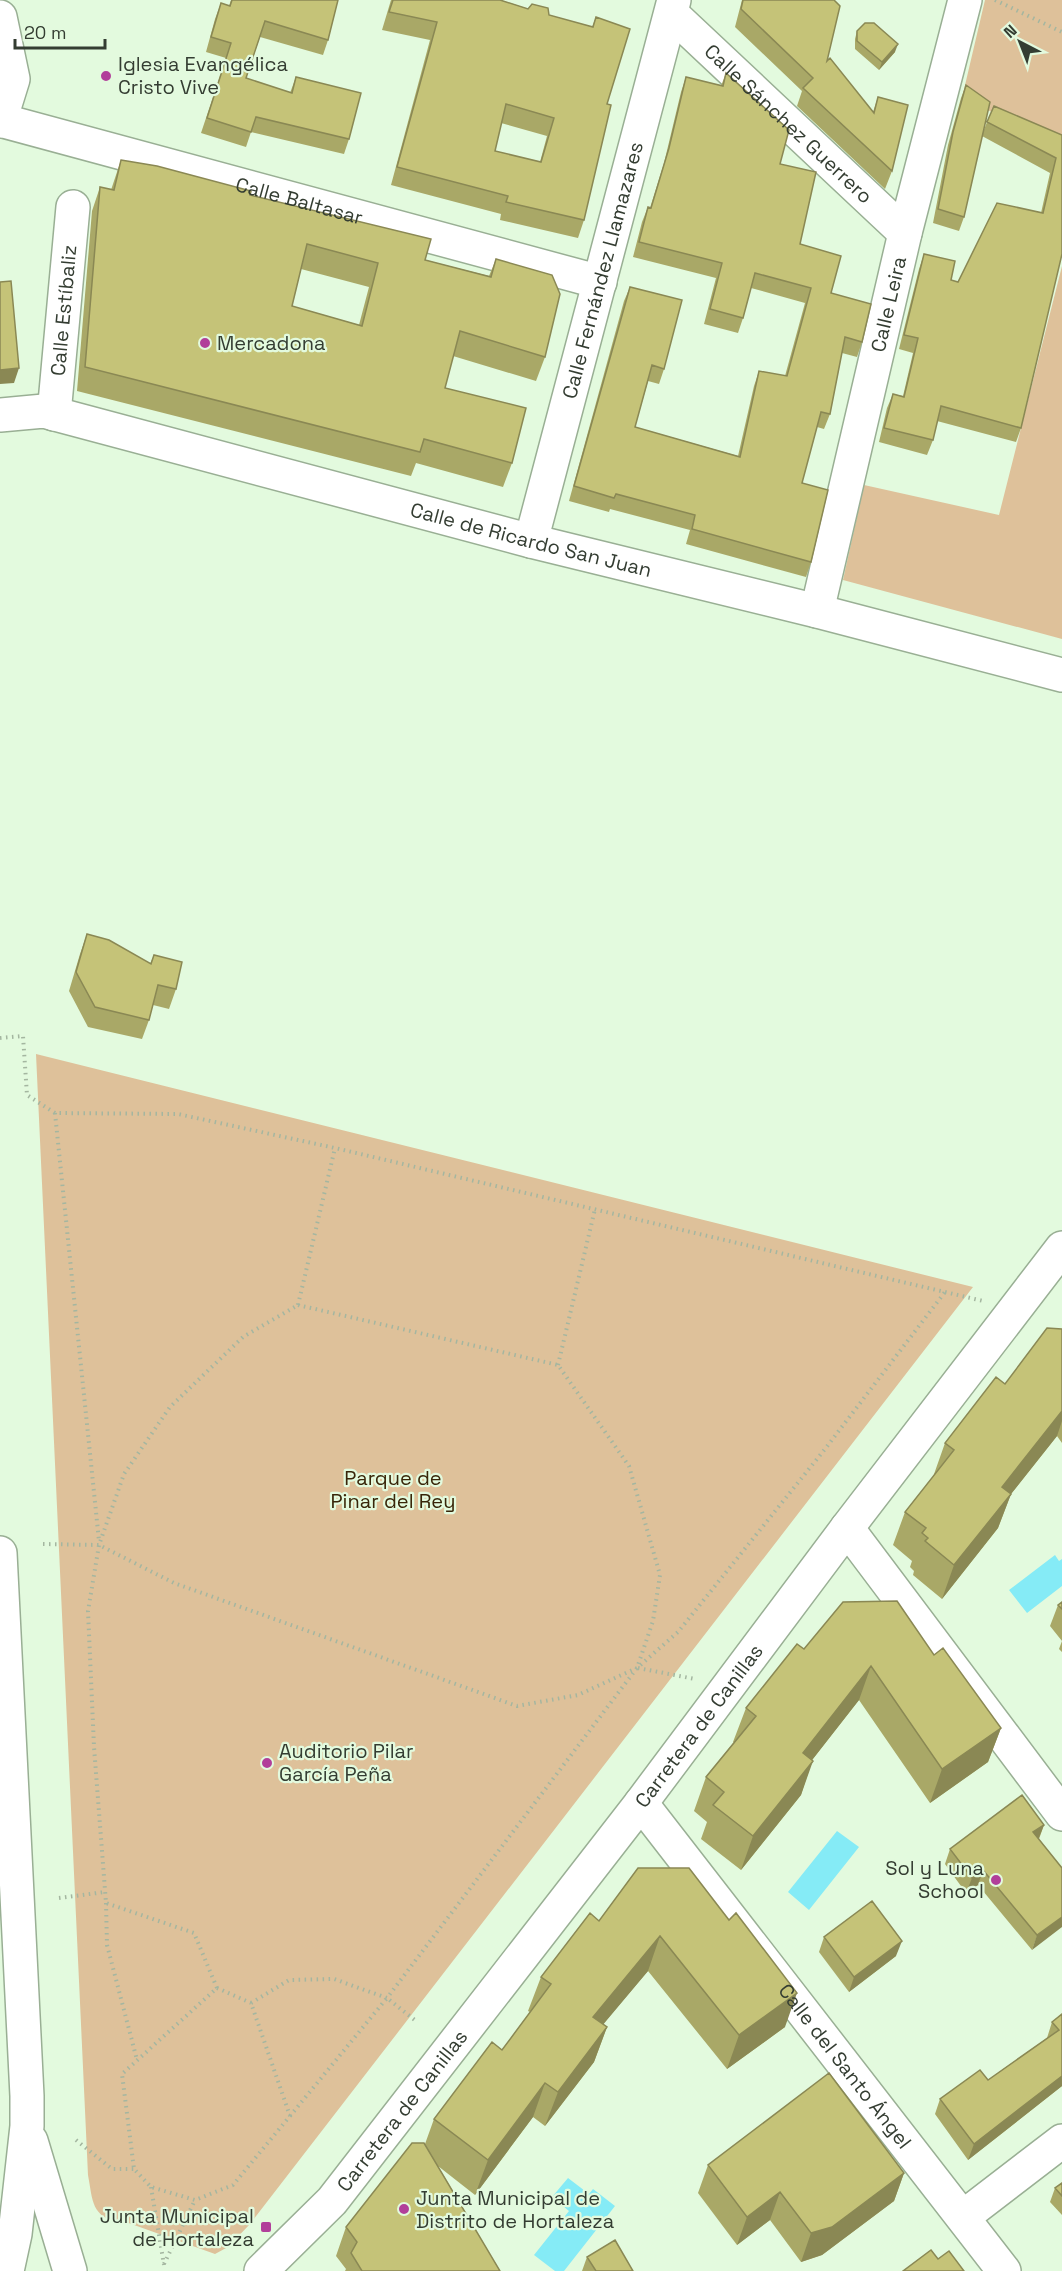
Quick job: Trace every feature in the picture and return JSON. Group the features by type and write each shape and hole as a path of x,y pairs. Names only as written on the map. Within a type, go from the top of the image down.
{"street":[{"name":"Calle Leira","path":"817,611 905,233 965,0"},
{"name":"Calle Sánchez Guerrero","path":"673,7 905,233"},
{"name":"Calle Fernández Llamazares","path":"531,541 673,7"},
{"path":"0,17 13,79 0,120"},
{"name":"Calle Baltasar","path":"0,120 600,282"},
{"name":"Calle Estíbaliz","path":"54,414 73,207"},
{"name":"Calle de Ricardo San Juan","path":"0,416 44,411 531,541 817,611 1062,675"},
{"name":"Carretera de Canillas","path":"291,2271 332,2201 641,1803 1015,1308 1058,1261"},
{"path":"847,1528 1062,1814"},
{"path":"0,1553 27,2126 15,2234 7,2271"},
{"name":"Calle del Santo Ángel","path":"641,1803 1004,2271"},
{"path":"27,2126 70,2271"},
{"path":"963,2217 1062,2141"},
{"name":"Carretera de Canillas","path":"261,2271 332,2201"}],"path":[{"path":"994,0 1062,32"},
{"path":"0,1038 22,1036 27,1095 55,1113 178,1114 335,1148 1015,1308"},
{"path":"55,1113 99,1545"},
{"path":"298,1305 335,1148"},
{"path":"558,1365 595,1209"},
{"path":"217,1988 122,2074 134,2169 151,2187 195,2200 233,2185 290,2116 387,1998 637,1668 678,1632 729,1570 945,1292"},
{"path":"137,2061 107,1945 88,1611 99,1545 124,1474 170,1407 243,1337 298,1305 558,1365 629,1466 660,1575 653,1621 637,1668"},
{"path":"43,1544 99,1545 174,1583 517,1706 578,1695 637,1668 684,1676 728,1688"},
{"path":"59,1898 105,1892"},
{"path":"106,1904 194,1933 217,1988 251,2003 290,2116"},
{"path":"251,2003 289,1980 334,1979 387,1998 416,2020"},
{"path":"76,2140 112,2169 134,2169"},
{"path":"151,2187 164,2265 195,2200"}],"green space":[{"path":"985,0 1062,0 1062,145 962,98"},
{"path":"1062,266 1062,639 843,580 864,485 999,515"},
{"name":"Parque de Pinar del Rey","path":"36,1054 973,1287 250,2224 228,2247 215,2254 123,2221 121,2224 104,2217 95,2207 88,2175"}],"water":[{"path":"1055,1555 1059,1561 1062,1559 1062,1586 1027,1613 1009,1590"},
{"path":"837,1831 859,1847 809,1910 788,1892"},
{"path":"568,2178 589,2194 593,2189 615,2206 564,2271 555,2271 534,2255 569,2211 552,2197"}],"building":[{"path":"232,0 338,0 328,40 265,21 246,78 292,93 296,77 361,93 349,139 256,117 251,132 207,118 231,43 211,37 221,3 230,6"},
{"path":"393,0 500,0 528,9 532,4 548,8 549,15 593,27 596,17 630,29 607,104 611,105 584,220 506,202 508,196 397,167 437,22 389,12","holes":["506,104 554,118 541,162 495,151"]},
{"path":"743,0 834,0 840,6 827,61 830,58 874,113 878,97 908,105 892,171 803,88 813,78 741,9"},
{"path":"865,23 874,23 898,44 882,62 857,41 857,31"},
{"path":"726,73 789,130 780,164 816,172 800,244 841,256 831,293 871,304 862,342 845,337 830,414 821,412 802,483 828,490 811,562 692,529 695,515 616,494 614,498 574,486 630,287 682,300 664,369 652,365 635,427 740,457 759,371 787,376 811,288 755,273 743,318 710,309 722,263 639,242 648,207 651,208 669,148 686,77 723,86"},
{"path":"966,85 990,102 964,217 938,209 953,132"},
{"path":"994,106 1062,135 1062,254 1021,428 941,406 933,440 884,428 893,394 904,397 918,338 904,335 924,254 955,261 951,280 958,282 997,203 1043,213 1056,158 987,122"},
{"path":"121,160 157,166 251,191 250,195 431,239 425,260 491,277 496,259 552,275 560,294 545,357 460,331 445,388 526,408 512,463 424,439 420,452 85,367 100,187 114,190","holes":["307,244 378,263 362,326 292,306"]},
{"path":"11,281 19,368 0,370 0,282"},
{"path":"87,934 109,940 151,964 154,955 182,962 176,989 158,985 149,1020 95,1007 76,972"},
{"path":"1047,1328 1062,1329 1062,1411 1002,1487 1011,1494 954,1565 925,1541 928,1538 922,1533 926,1528 905,1512 954,1450 945,1443 996,1377 1005,1384"},
{"path":"897,1601 934,1655 943,1648 1001,1728 942,1769 871,1666 803,1753 813,1761 753,1836 713,1805 724,1792 706,1777 756,1716 746,1708 797,1644 804,1649 843,1602"},
{"path":"1022,1795 1044,1825 1033,1832 1062,1868 1062,1917 1037,1935 983,1870 972,1878 950,1849"},
{"path":"638,1868 689,1868 729,1920 736,1913 797,1993 739,2035 660,1936 593,2017 607,2027 558,2092 545,2083 488,2160 434,2119 492,2042 502,2050 551,1984 541,1977 590,1913 599,1921"},
{"path":"872,1901 902,1941 854,1977 824,1937"},
{"path":"1062,2014 1062,2076 974,2144 940,2099 980,2070 988,2080 1059,2030 1052,2022"},
{"path":"829,2073 904,2173 832,2227 811,2233 780,2192 747,2217 708,2165"},
{"name":"Junta Municipal de Distrito de Hortaleza","path":"412,2143 424,2143 500,2271 362,2271 351,2253 357,2242 346,2227"},
{"path":"1062,2183 1062,2196 1055,2188"},
{"path":"615,2240 633,2271 596,2271 587,2257"},
{"path":"931,2250 938,2259 949,2251 964,2271 903,2271"}],"place":[{"name":"Iglesia Evangélica Cristo Vive","path":"106,76"},
{"name":"Mercadona","path":"205,343"},
{"name":"Auditorio Pilar García Peña","path":"267,1763"},
{"name":"Sol y Luna School","path":"996,1880"},
{"name":"Junta Municipal de Distrito de Hortaleza","path":"404,2209"},
{"name":"Junta Municipal de Hortaleza","path":"266,2227"}]}
